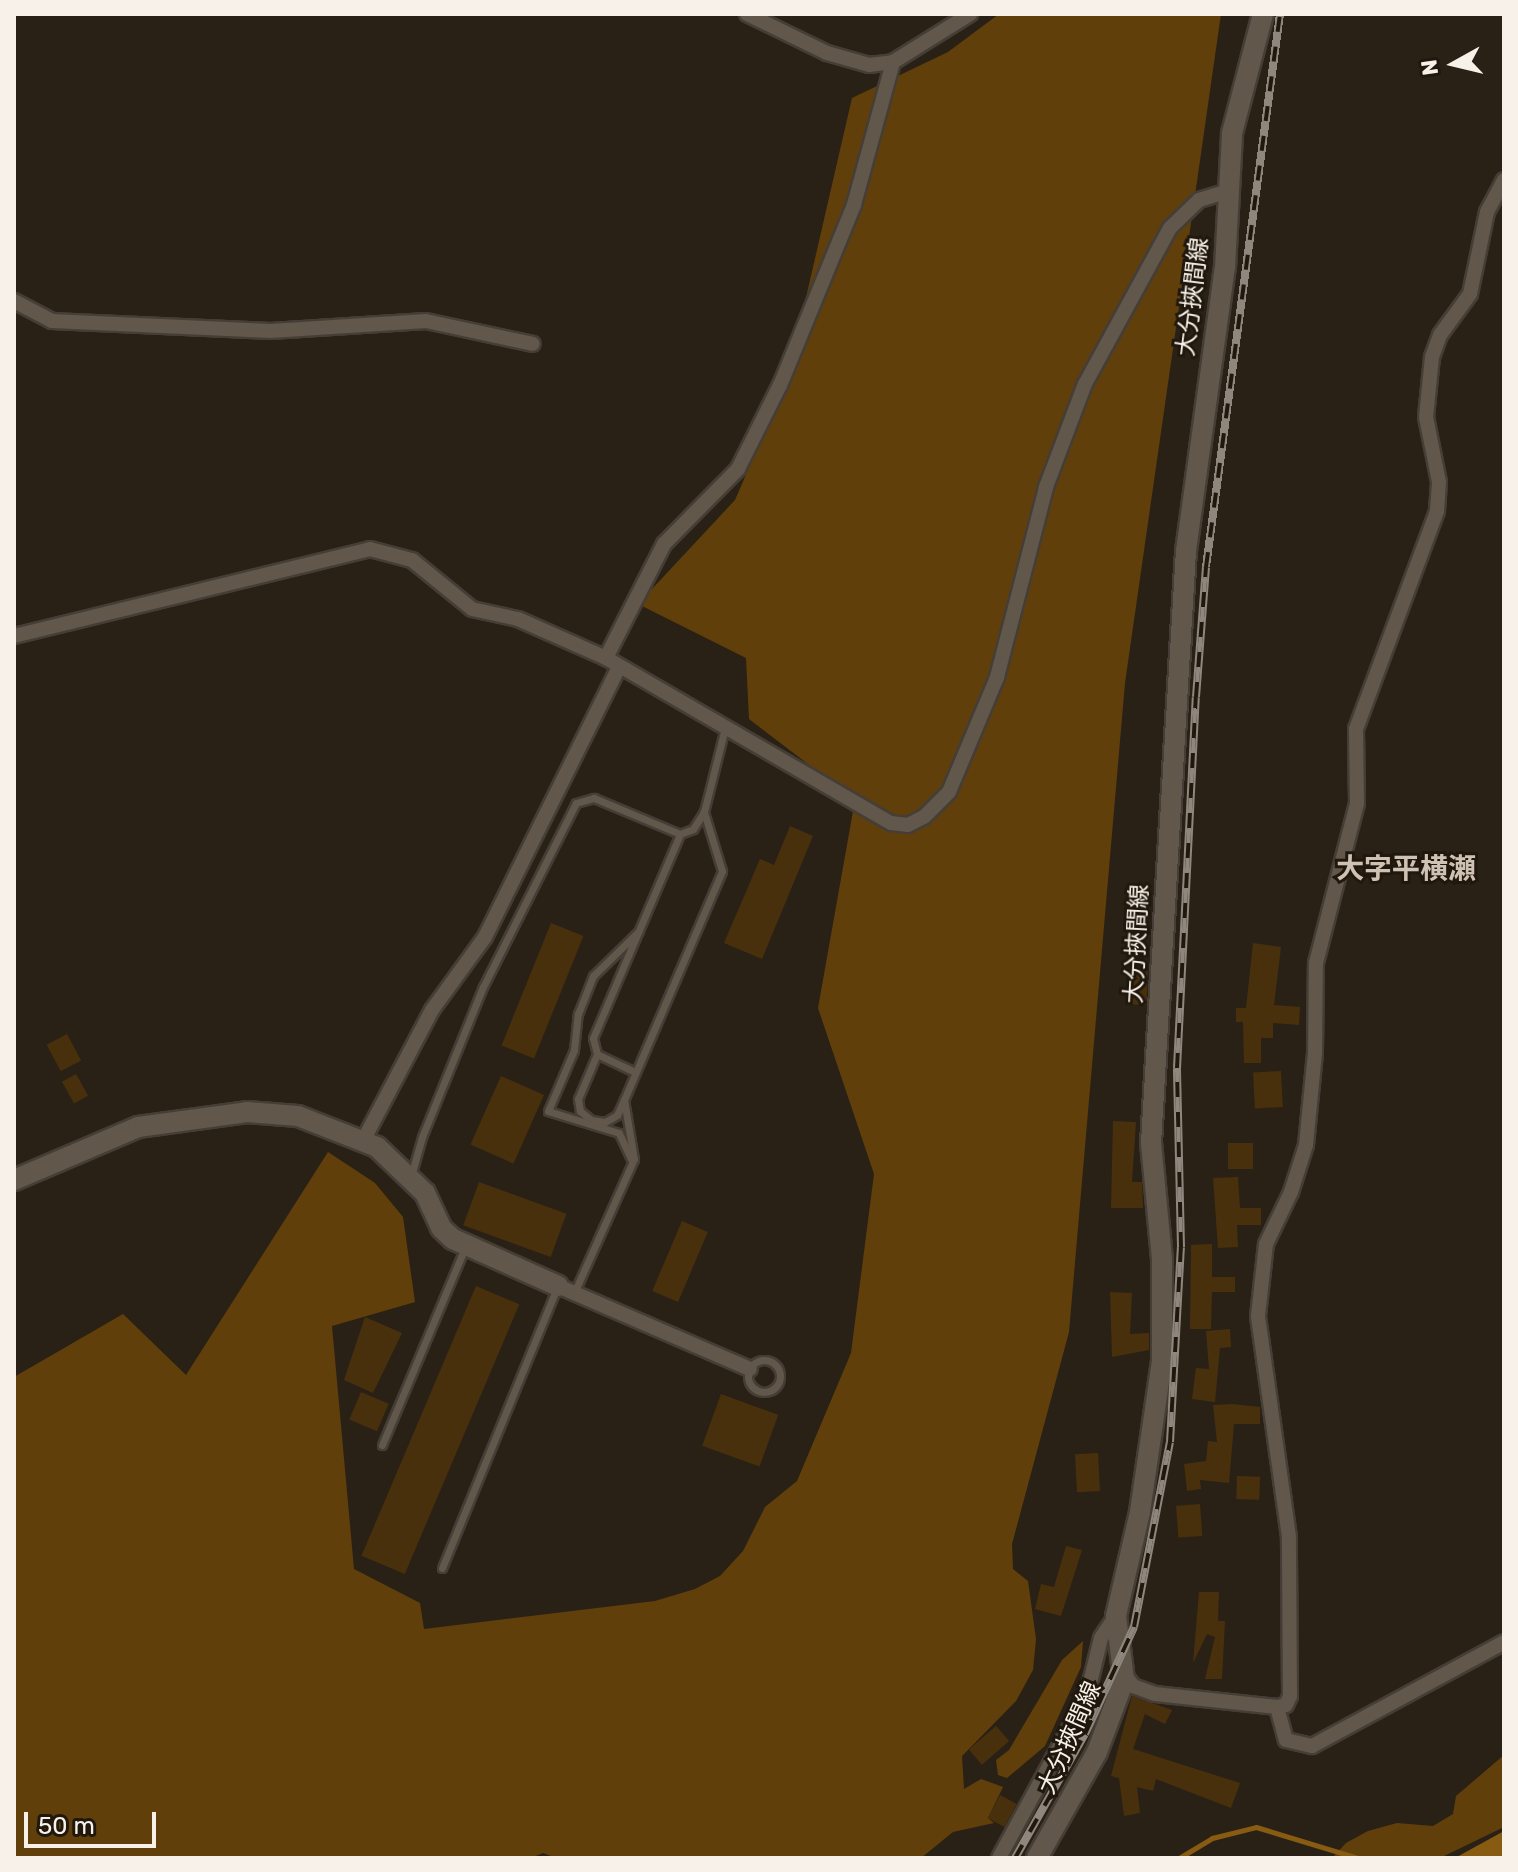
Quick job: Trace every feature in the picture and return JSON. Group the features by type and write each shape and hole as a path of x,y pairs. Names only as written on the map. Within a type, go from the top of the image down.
{"main road":[{"name":"大分挾間線","path":"1037,1858 1097,1752 1124,1674 1116,1616 1140,1512 1162,1362 1162,1259 1151,1143 1188,530 1225,268 1232,133 1263,14"},
{"path":"14,1180 120,1132 247,1112 298,1116 364,1139 425,1193 445,1233 466,1246 566,1289"}],"street":[{"path":"747,14 827,53 869,65 893,62 970,14"},
{"path":"606,658 664,544 738,469 780,385 854,205 893,62"},
{"path":"1124,1674 1133,1686 1155,1694 1277,1707 1286,1705 1290,1696 1289,1551 1258,1316 1266,1244 1291,1192 1306,1145 1315,1053 1316,963 1337,866 1357,803 1356,729 1437,511 1439,482 1426,417 1428,372 1440,335 1470,294 1487,212 1504,180"},
{"path":"14,636 370,549 412,560 472,609 518,619 606,658 891,823 908,825 942,804 997,677 1046,487 1085,384 1170,228 1199,200 1228,191"},
{"path":"14,301 52,321 271,331 426,321 533,344"},
{"path":"364,1139 432,1010 485,937 619,667"},
{"path":"566,1289 750,1369"},
{"path":"999,1858 1070,1727 1089,1687 1101,1638 1116,1616"},
{"path":"1277,1707 1286,1740 1312,1746 1504,1642"}],"lane":[{"path":"410,1177 483,987 576,803 594,798 680,834 693,829 704,812 725,728"},
{"path":"680,834 593,1038 597,1054 578,1099 580,1111 591,1120 605,1122 617,1115 722,871 704,812"},
{"path":"632,1164 627,1143 619,1133 548,1111 574,1050 578,1014 593,976 639,931"},
{"path":"597,1054 635,1072"},
{"path":"442,1568 566,1289 632,1164 635,1151 624,1100"},
{"path":"382,1445 466,1246"},
{"path":"758,1361 771,1361 779,1368 780,1382 773,1391 757,1391 749,1383 750,1369 758,1361"}],"shaded area":[{"path":"999,14 1221,14 1125,683 1069,1332 1012,1544 1013,1569 1028,1581 1036,1639 1033,1670 1016,1701 962,1756 964,1789 981,1779 1003,1787 988,1818 994,1823 953,1832 921,1858 556,1858 543,1853 531,1858 14,1858 14,1377 123,1314 186,1375 328,1152 375,1183 403,1217 415,1302 332,1326 354,1569 420,1603 424,1629 655,1601 695,1589 720,1576 743,1551 765,1507 797,1481 851,1353 874,1174 818,1008 855,800 749,719 746,658 638,604 735,500 787,380 852,98 948,52"},
{"path":"1083,1641 1081,1667 1045,1746 1007,1778 998,1775 996,1760 1009,1750 1062,1660"},
{"path":"1504,1755 1504,1827 1440,1858 1332,1858 1346,1843 1368,1831 1397,1823 1433,1826 1453,1814 1456,1796"},
{"path":"1504,1831 1504,1858 1455,1858"}],"building":[{"path":"790,826 813,836 762,959 724,943 760,859 774,865"},
{"path":"1147,918 1150,937 1136,939 1133,920"},
{"path":"551,923 583,936 534,1058 502,1045"},
{"path":"1253,943 1281,947 1274,1005 1300,1007 1299,1025 1273,1023 1273,1038 1261,1038 1261,1063 1244,1063 1243,1022 1236,1022 1236,1008 1246,1008"},
{"path":"1129,970 1148,971 1146,1005 1127,1004"},
{"path":"67,1034 81,1060 61,1071 47,1045"},
{"path":"1281,1071 1283,1107 1255,1108 1253,1072"},
{"path":"76,1074 88,1096 74,1104 62,1082"},
{"path":"501,1076 544,1095 513,1164 470,1145"},
{"path":"1113,1121 1136,1122 1132,1182 1142,1182 1143,1208 1111,1208"},
{"path":"1228,1143 1253,1143 1253,1169 1228,1169"},
{"path":"1238,1177 1240,1208 1261,1208 1261,1225 1237,1225 1238,1247 1218,1248 1213,1178"},
{"path":"479,1182 566,1214 551,1257 463,1225"},
{"path":"682,1221 708,1232 678,1302 652,1291"},
{"path":"1212,1244 1212,1277 1235,1277 1235,1292 1212,1292 1211,1329 1190,1329 1191,1245"},
{"path":"476,1286 519,1304 405,1574 362,1556"},
{"path":"1110,1292 1132,1293 1130,1334 1149,1333 1149,1350 1112,1357"},
{"path":"365,1317 402,1333 373,1393 344,1380"},
{"path":"1230,1329 1231,1347 1220,1348 1215,1402 1192,1399 1196,1368 1209,1369 1206,1331"},
{"path":"361,1392 389,1404 377,1431 349,1420"},
{"path":"721,1394 778,1415 760,1467 702,1446"},
{"path":"1213,1405 1260,1407 1260,1424 1234,1424 1229,1483 1200,1480 1201,1489 1187,1491 1184,1464 1206,1461 1208,1441 1217,1442"},
{"path":"1098,1453 1100,1491 1077,1492 1075,1454"},
{"path":"1237,1476 1260,1477 1259,1500 1236,1499"},
{"path":"1200,1504 1202,1536 1178,1538 1176,1506"},
{"path":"1066,1546 1082,1550 1061,1616 1035,1609 1041,1584 1054,1587"},
{"path":"1199,1592 1219,1592 1218,1621 1225,1621 1222,1679 1205,1679 1215,1637 1207,1634 1193,1663"},
{"path":"1132,1696 1172,1710 1165,1724 1145,1714 1133,1749 1240,1783 1231,1808 1156,1779 1153,1791 1137,1787 1140,1813 1124,1816 1119,1778 1111,1776"},
{"path":"996,1726 1009,1741 982,1765 969,1750"},
{"path":"1000,1795 1017,1804 1005,1827 988,1818"}],"waterway":[{"path":"1179,1858 1212,1838 1256,1827 1358,1858"}],"railway":[{"path":"1015,1858 1085,1734 1134,1627 1170,1442 1181,1247 1177,1068 1196,697 1206,567 1280,14"}],"district":[{"name":"大字平横瀬","path":"1406,869"}]}
